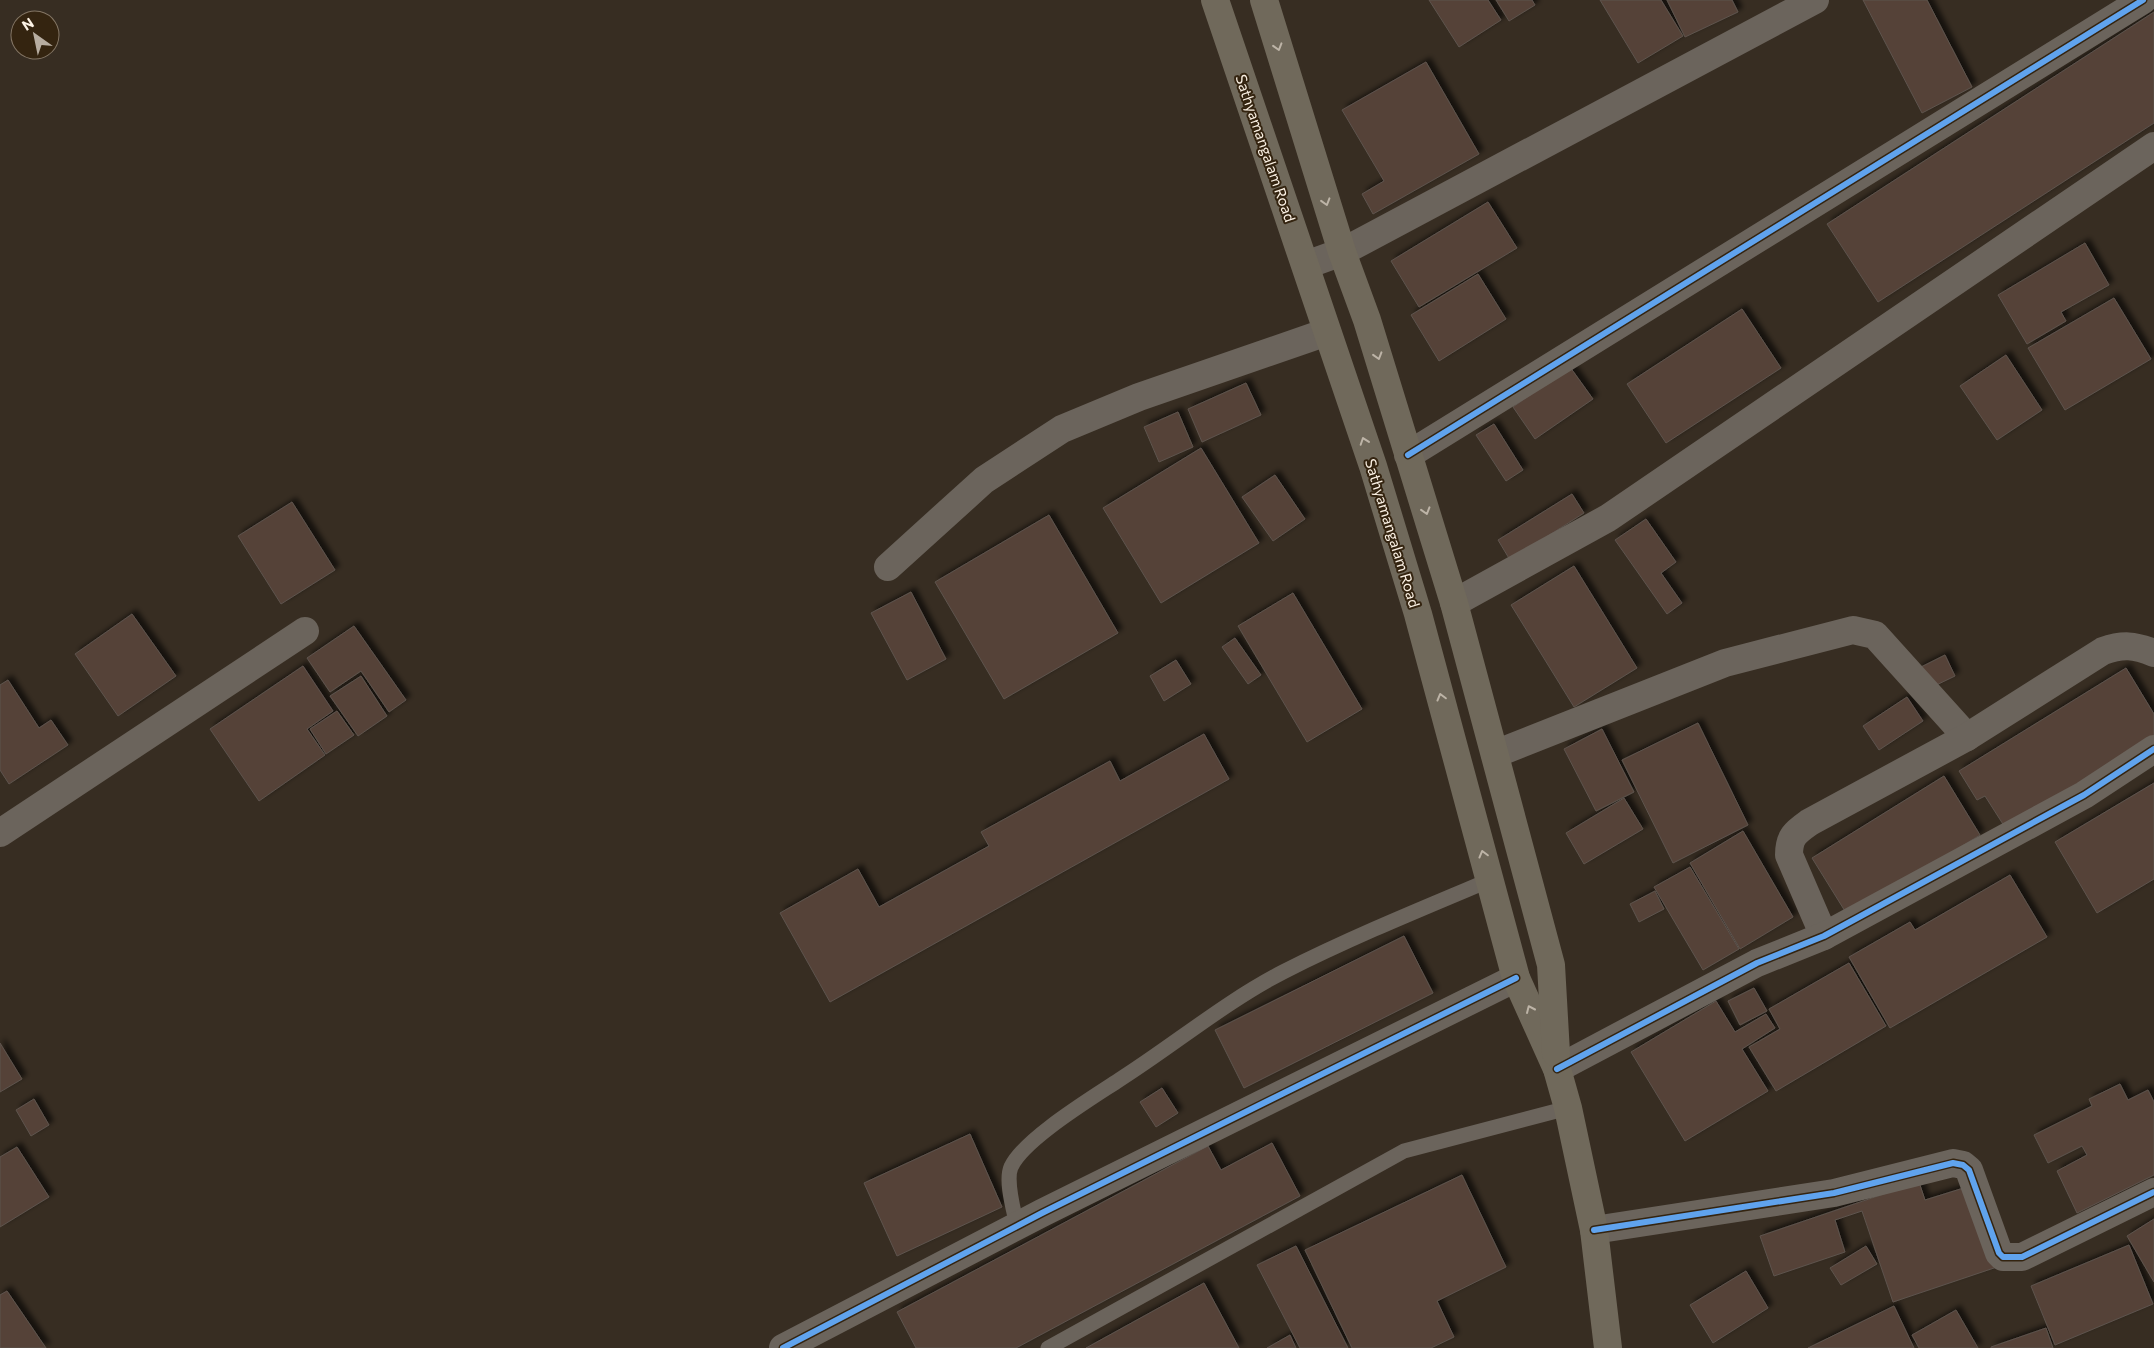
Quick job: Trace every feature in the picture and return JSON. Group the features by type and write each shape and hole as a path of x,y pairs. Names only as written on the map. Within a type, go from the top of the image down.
{"highway":[{"name":"Sathyamangalam Road","path":"1215,0 1373,466 1418,614 1516,978 1557,1069 1568,1108 1594,1230 1608,1348"},
{"name":"Sathyamangalam Road","path":"1264,0 1342,252 1367,320 1454,603 1551,965 1557,1069"}],"street":[{"path":"1306,265 1342,252 1815,0"},
{"path":"1408,455 2143,0"},
{"path":"1454,603 1608,518 2154,146"},
{"path":"888,568 984,480 1062,429 1139,397 1327,332"},
{"path":"1495,754 1725,664 1853,630 1874,635 1967,737"},
{"path":"0,833 305,631"},
{"path":"1824,936 1789,855 1789,843 1796,832 1810,822 1967,737 2103,651 2119,645 2140,647 2154,653"},
{"path":"1557,1069 1757,963 1824,936 2084,795 2154,749"},
{"path":"783,1348 1017,1226 1516,978"},
{"path":"1594,1230 1834,1193 1953,1163 1962,1165 1970,1170 1999,1253 2003,1257 2010,1258 2022,1257 2154,1192"}],"lane":[{"path":"1017,1226 1010,1189 1010,1168 1020,1153 1070,1112 1164,1051 1220,1010 1283,973 1418,910 1490,880"},
{"path":"1048,1348 1404,1152 1568,1108"}],"building":[{"path":"1429,0 1488,0 1501,20 1459,47"},
{"path":"1496,0 1532,0 1535,5 1509,21"},
{"path":"1600,0 1661,0 1683,36 1638,63"},
{"path":"1667,0 1732,0 1738,12 1685,37"},
{"path":"1863,0 1927,0 1972,87 1922,113"},
{"path":"2154,12 2154,123 1878,302 1827,224"},
{"path":"1426,62 1479,154 1373,214 1362,194 1384,181 1342,110"},
{"path":"1488,202 1517,248 1419,307 1391,261"},
{"path":"2085,243 2109,285 2061,312 2066,321 2027,344 1998,295"},
{"path":"1478,274 1506,319 1439,361 1411,315"},
{"path":"2114,298 2151,359 2065,410 2028,348"},
{"path":"1742,309 1781,368 1666,443 1627,384"},
{"path":"2006,355 2042,410 1997,440 1960,386"},
{"path":"1570,367 1593,399 1535,439 1513,407"},
{"path":"1246,383 1261,415 1202,442 1188,409"},
{"path":"1178,412 1193,447 1159,462 1144,427"},
{"path":"1494,424 1523,470 1506,481 1476,435"},
{"path":"1201,448 1259,543 1161,603 1103,508"},
{"path":"1275,475 1305,519 1273,541 1242,497"},
{"path":"1572,494 1584,513 1510,560 1498,540"},
{"path":"292,502 335,570 281,604 238,536"},
{"path":"1049,515 1118,633 1004,699 935,582"},
{"path":"1646,519 1676,562 1661,573 1682,603 1667,614 1615,540"},
{"path":"1574,566 1637,668 1574,707 1511,605"},
{"path":"911,592 946,659 907,680 871,613"},
{"path":"1293,593 1362,709 1307,742 1238,626"},
{"path":"132,614 176,676 118,716 75,654"},
{"path":"354,626 406,700 389,712 361,671 330,692 307,658"},
{"path":"1235,638 1261,675 1248,684 1222,647"},
{"path":"1945,655 1955,676 1928,689 1917,669"},
{"path":"1176,660 1191,684 1164,701 1150,676"},
{"path":"303,666 333,711 307,729 325,755 259,801 210,729"},
{"path":"2126,668 2154,714 2154,743 2008,832 1985,796 1977,800 1959,771"},
{"path":"361,676 387,716 358,736 330,696"},
{"path":"8,680 39,728 51,720 68,745 9,784 0,770 0,685"},
{"path":"1907,697 1923,721 1879,750 1863,726"},
{"path":"337,711 354,735 326,754 310,729"},
{"path":"1698,723 1748,825 1673,863 1622,760"},
{"path":"1602,729 1634,792 1596,811 1564,749"},
{"path":"1204,734 1229,779 830,1002 780,913 858,869 879,907 989,846 981,832 1110,761 1120,781"},
{"path":"1944,776 1980,835 1848,916 1812,858"},
{"path":"2154,783 2154,879 2097,913 2055,842"},
{"path":"1624,798 1643,829 1584,864 1566,833"},
{"path":"1743,831 1793,917 1740,949 1690,863"},
{"path":"1690,867 1739,949 1703,970 1654,887"},
{"path":"2010,875 2047,937 1890,1028 1849,957 1910,922 1915,930"},
{"path":"1655,891 1664,909 1639,922 1630,904"},
{"path":"1404,936 1433,993 1244,1088 1215,1030"},
{"path":"1849,963 1886,1026 1776,1091 1749,1047 1780,1029 1769,1009"},
{"path":"1754,988 1767,1011 1740,1025 1728,1001"},
{"path":"1716,1001 1735,1032 1766,1014 1775,1028 1742,1049 1768,1091 1685,1141 1631,1052"},
{"path":"0,1043 22,1079 0,1092"},
{"path":"2120,1084 2128,1100 2148,1090 2154,1102 2154,1175 2077,1213 2057,1171 2087,1155 2082,1146 2048,1163 2034,1135 2092,1106 2089,1099"},
{"path":"1162,1088 1178,1113 1156,1127 1140,1102"},
{"path":"34,1099 49,1125 31,1136 16,1110"},
{"path":"970,1134 1002,1207 897,1256 864,1183"},
{"path":"1272,1143 1300,1196 1016,1348 916,1348 897,1312 1208,1146 1221,1170"},
{"path":"17,1147 49,1197 0,1227 0,1157"},
{"path":"1462,1175 1506,1267 1437,1301 1454,1337 1431,1348 1352,1348 1305,1250"},
{"path":"1919,1182 1925,1200 1970,1186 1997,1267 1893,1302 1862,1211 1835,1220 1845,1252 1774,1276 1760,1236"},
{"path":"2154,1219 2154,1282 2127,1236"},
{"path":"2129,1245 2153,1304 2055,1345 2031,1286"},
{"path":"1296,1246 1348,1348 1300,1348 1257,1265"},
{"path":"1866,1246 1877,1264 1841,1285 1830,1268"},
{"path":"1746,1271 1768,1308 1713,1343 1690,1305"},
{"path":"1204,1283 1239,1348 1086,1348"},
{"path":"7,1291 46,1348 0,1348 0,1295"},
{"path":"1894,1306 1914,1348 1808,1348"},
{"path":"1956,1310 1978,1348 1919,1348 1912,1335"},
{"path":"2046,1328 2053,1348 1991,1348 1991,1347"},
{"path":"1290,1335 1296,1348 1267,1348"}],"cycle path":[{"path":"1408,455 2143,0"},
{"path":"1557,1069 1757,963 1824,936 2084,795 2154,749"},
{"path":"783,1348 1042,1213 1516,978"},
{"path":"1594,1230 1834,1193 1953,1163 1963,1165 1969,1170 1999,1253 2003,1257 2022,1257 2154,1192"}]}
